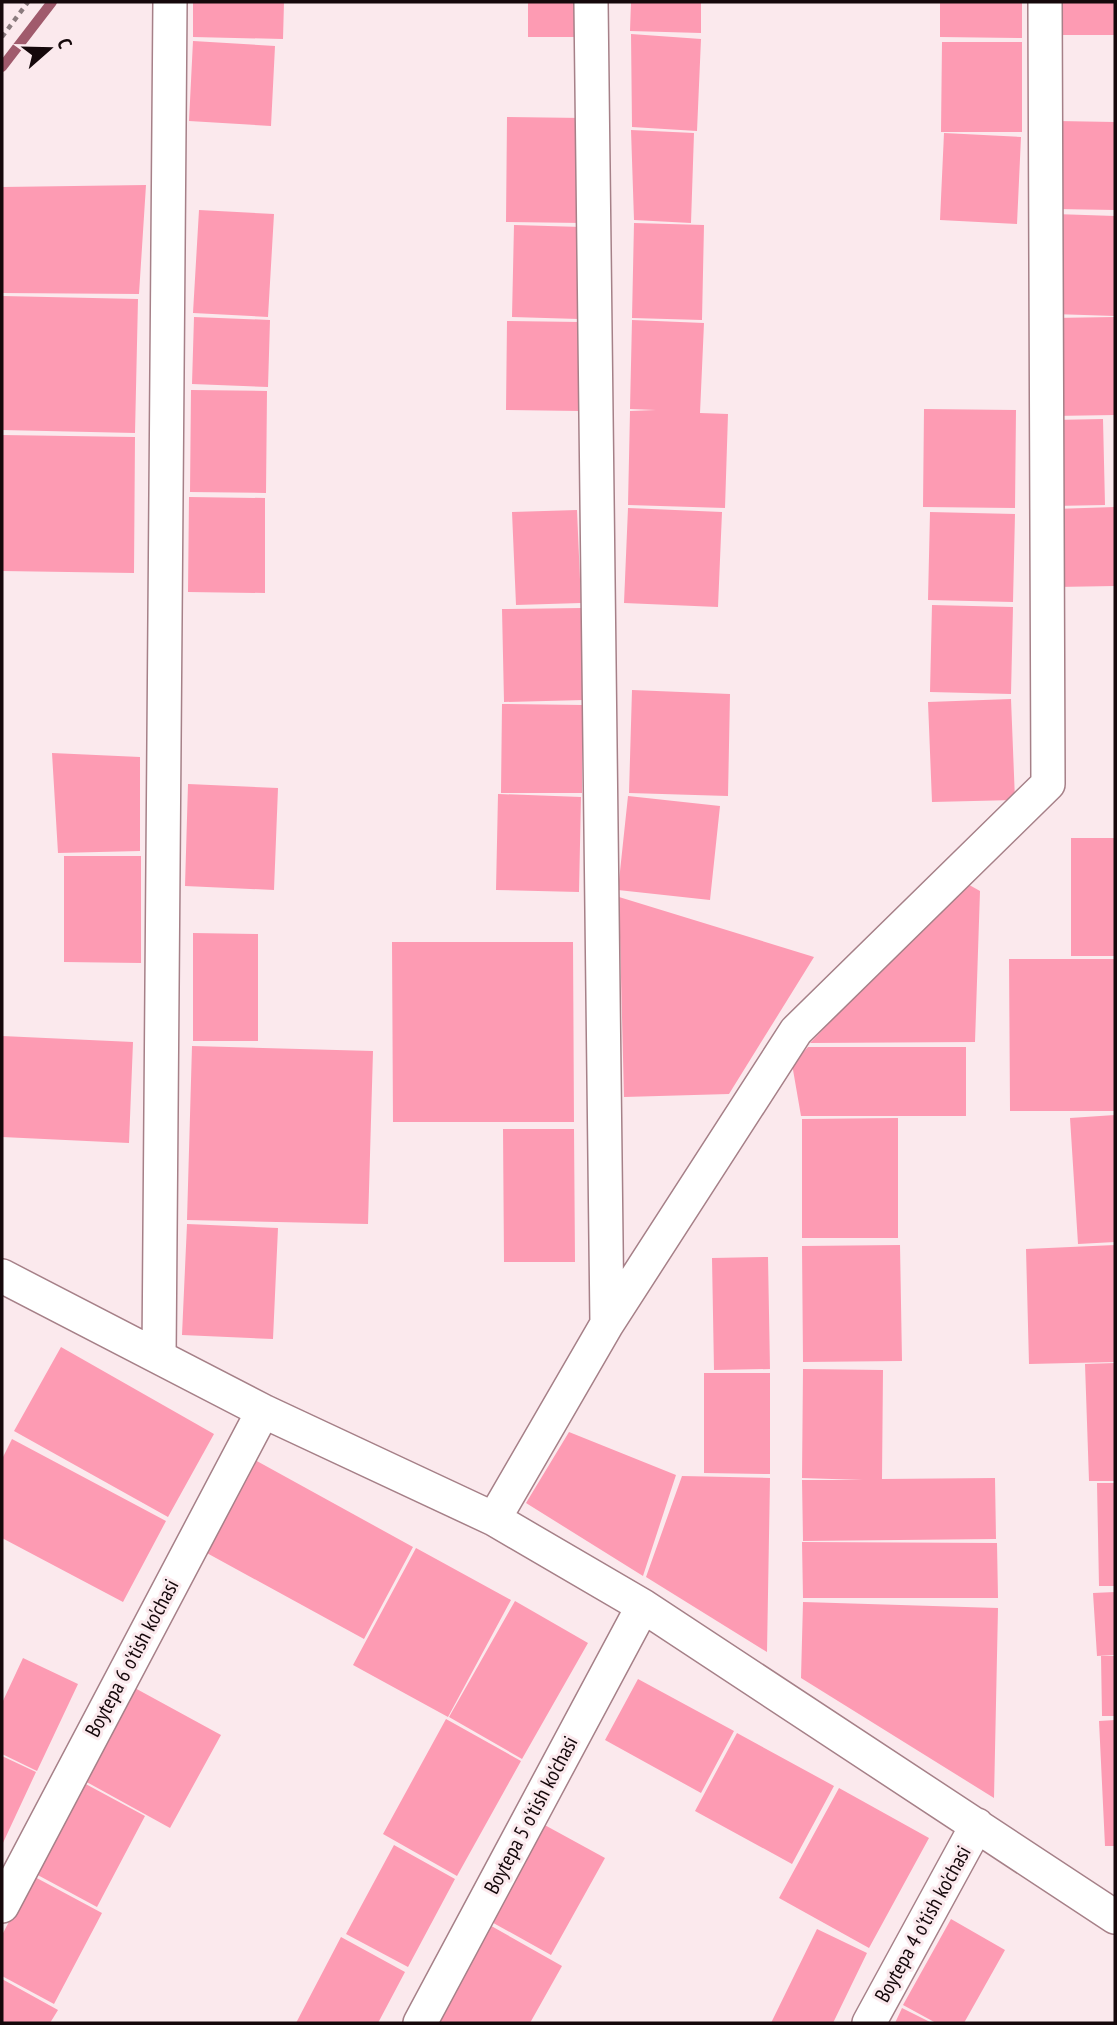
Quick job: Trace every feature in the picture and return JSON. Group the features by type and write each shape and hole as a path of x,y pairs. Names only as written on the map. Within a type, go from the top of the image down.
{"street":[{"path":"159,1357 170,2"},
{"path":"590,2 607,1324"},
{"path":"494,1519 607,1324 796,1031 1048,784 1045,2"},
{"path":"2,1276 263,1411 494,1519 643,1606 1115,1917"},
{"name":"Boytepa 6 o'tish ko'chasi","path":"2,1906 263,1411"},
{"name":"Boytepa 5 o'tish ko'chasi","path":"420,2023 643,1606"},
{"name":"Boytepa 4 o'tish ko'chasi","path":"869,2023 977,1825"}],"path":[{"path":"2,37 29,2"}],"building":[{"path":"193,2 284,2 283,39 193,37"},
{"path":"528,2 582,2 582,37 528,37"},
{"path":"631,2 701,2 701,33 630,31"},
{"path":"940,2 1022,2 1022,38 940,37"},
{"path":"1054,2 1115,2 1115,35 1054,35"},
{"path":"631,34 701,39 697,131 632,127"},
{"path":"193,41 275,46 271,126 189,121"},
{"path":"942,42 1022,42 1022,132 941,132"},
{"path":"507,117 583,118 582,223 506,222"},
{"path":"1057,121 1115,122 1115,210 1056,209"},
{"path":"631,130 694,133 691,223 634,220"},
{"path":"944,133 1021,137 1017,224 940,220"},
{"path":"146,185 139,294 2,293 2,187"},
{"path":"199,210 274,214 268,317 193,313"},
{"path":"1055,214 1115,216 1115,316 1053,314"},
{"path":"634,223 704,225 702,320 632,318"},
{"path":"514,225 582,227 579,319 512,317"},
{"path":"2,296 138,299 135,433 2,430"},
{"path":"194,317 270,320 268,387 192,384"},
{"path":"1115,317 1115,415 1053,416 1052,318"},
{"path":"632,320 704,323 700,413 728,414 725,508 628,505 630,411 656,410 630,409"},
{"path":"507,321 580,322 579,411 506,410"},
{"path":"191,390 267,391 266,493 190,492"},
{"path":"924,409 1016,410 1015,508 923,507"},
{"path":"1103,419 1105,505 1054,506 1052,420"},
{"path":"2,435 135,437 134,573 2,571"},
{"path":"189,497 265,498 265,593 188,592"},
{"path":"1115,507 1115,586 1056,587 1054,509"},
{"path":"628,508 722,512 718,607 624,603"},
{"path":"577,510 581,603 516,605 512,512"},
{"path":"930,512 1015,514 1013,602 928,600"},
{"path":"932,605 1013,607 1011,694 930,692"},
{"path":"582,608 584,700 504,702 502,609"},
{"path":"632,690 730,694 728,796 629,793"},
{"path":"1011,699 1015,800 932,802 928,702"},
{"path":"502,704 582,705 582,793 501,793"},
{"path":"52,753 140,757 140,851 58,853"},
{"path":"188,784 278,788 274,890 185,886"},
{"path":"498,794 581,797 579,892 496,890"},
{"path":"628,796 720,806 710,900 618,890"},
{"path":"1071,838 1115,838 1115,956 1071,956"},
{"path":"64,856 141,856 141,963 64,962"},
{"path":"964,882 980,891 975,1042 810,1043"},
{"path":"619,897 814,957 729,1094 624,1097"},
{"path":"193,933 258,934 258,1041 193,1041"},
{"path":"392,942 573,942 574,1122 393,1122"},
{"path":"1009,959 1115,959 1115,1111 1010,1111"},
{"path":"2,1036 133,1042 129,1143 2,1137"},
{"path":"192,1046 373,1051 368,1224 187,1220"},
{"path":"808,1047 966,1047 966,1116 801,1116 792,1064"},
{"path":"1115,1115 1115,1242 1078,1244 1070,1118"},
{"path":"898,1118 898,1238 802,1238 802,1119"},
{"path":"503,1129 574,1129 575,1262 504,1262"},
{"path":"187,1224 278,1228 273,1339 182,1335"},
{"path":"900,1245 902,1361 803,1362 802,1246"},
{"path":"1115,1245 1115,1362 1029,1364 1026,1249"},
{"path":"768,1257 770,1369 714,1370 712,1258"},
{"path":"61,1347 214,1434 168,1517 14,1431"},
{"path":"1115,1363 1115,1481 1089,1481 1085,1364"},
{"path":"803,1369 883,1370 882,1479 995,1478 996,1539 803,1541 802,1480 863,1480 802,1478"},
{"path":"704,1373 770,1373 770,1474 704,1473"},
{"path":"569,1432 676,1475 643,1576 526,1503"},
{"path":"12,1439 166,1521 123,1602 2,1538 2,1459"},
{"path":"255,1460 413,1547 364,1639 205,1552"},
{"path":"682,1476 770,1478 767,1652 646,1577"},
{"path":"1097,1483 1115,1483 1115,1586 1099,1586"},
{"path":"802,1542 997,1543 998,1598 803,1598"},
{"path":"416,1548 511,1600 448,1717 353,1665"},
{"path":"1115,1592 1115,1655 1097,1656 1093,1593"},
{"path":"515,1601 588,1643 522,1759 449,1717"},
{"path":"803,1602 998,1608 994,1798 801,1678"},
{"path":"1101,1656 1115,1656 1115,1716 1102,1716"},
{"path":"23,1658 78,1684 37,1771 2,1754 2,1703"},
{"path":"638,1679 734,1731 701,1793 605,1740"},
{"path":"133,1687 221,1735 170,1828 83,1780"},
{"path":"446,1719 521,1761 457,1876 383,1834"},
{"path":"1115,1720 1115,1846 1105,1846 1099,1721"},
{"path":"737,1733 834,1786 792,1864 695,1811"},
{"path":"2,1756 36,1772 2,1845"},
{"path":"82,1782 145,1816 97,1907 34,1873"},
{"path":"839,1788 929,1838 869,1948 779,1898"},
{"path":"541,1823 605,1858 551,1955 488,1920"},
{"path":"394,1845 455,1879 408,1967 346,1934"},
{"path":"33,1876 102,1913 54,2004 2,1976 2,1935"},
{"path":"951,1919 1005,1950 964,2023 936,2023 903,2005"},
{"path":"486,1923 562,1966 530,2023 430,2023"},
{"path":"817,1929 867,1953 833,2023 771,2023"},
{"path":"341,1937 405,1972 378,2023 296,2023"},
{"path":"2,1979 58,2010 50,2023 2,2023"},
{"path":"902,2008 932,2023 895,2023"}],"waterway":[{"path":"2,67 52,2"}]}
